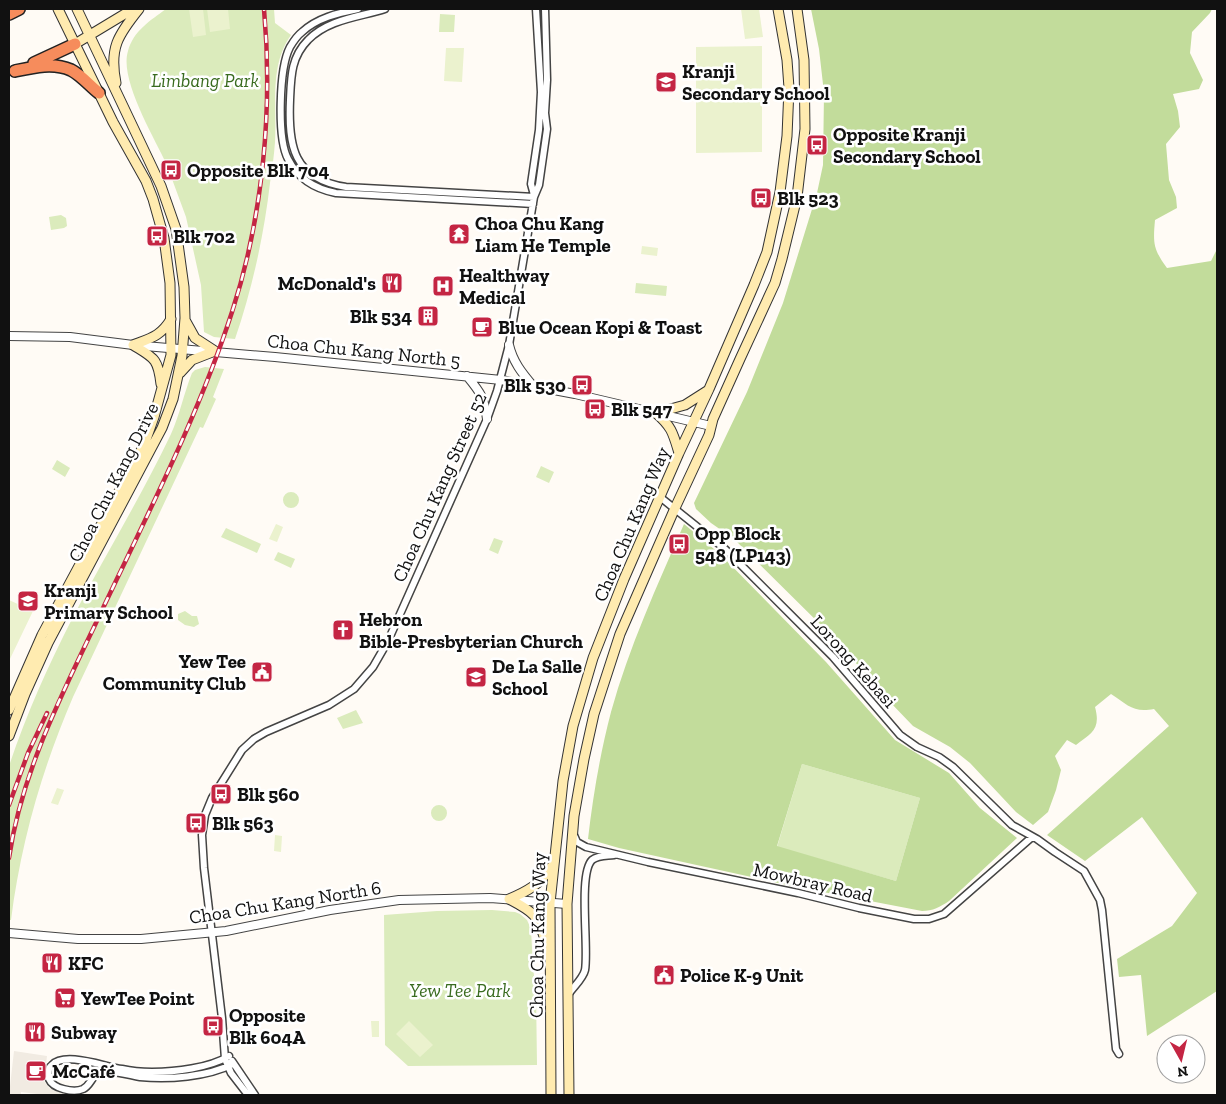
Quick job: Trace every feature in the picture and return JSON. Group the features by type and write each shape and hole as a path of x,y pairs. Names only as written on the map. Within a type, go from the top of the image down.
{"highway":[{"path":"9,14 18,9"},
{"path":"12,72 74,41"},
{"path":"12,72 41,66 71,70 99,93"}],"main road":[{"name":"Choa Chu Kang Drive","path":"9,710 42,635 144,445 171,355 168,259 153,199 146,181 113,122 58,9"},
{"name":"Choa Chu Kang Drive","path":"9,736 24,694 48,643 162,428 180,373 185,318 184,287 176,229 161,186 77,9"},
{"path":"74,41 133,9"},
{"path":"120,99 114,70 116,47 128,22 140,9"},
{"name":"Choa Chu Kang Way","path":"551,1095 550,903 562,781 581,696 614,603 709,389 767,252 780,192 787,136 789,88 787,60 778,9"},
{"name":"Choa Chu Kang Way","path":"569,1095 567,904 572,828 594,714 609,667 634,602 775,283 790,231 802,160 806,95 804,60 797,9"},
{"path":"133,345 160,333 165,329 171,318"},
{"path":"185,318 195,338 215,351"},
{"path":"133,345 155,359 159,368 162,389"},
{"path":"180,373 192,360 215,351"},
{"path":"656,413 685,405 709,389"},
{"path":"656,413 668,423 673,432 679,453"},
{"path":"508,899 524,893 540,881 545,877 553,864"},
{"path":"508,899 529,911 540,922 549,953"}],"street":[{"path":"358,9 338,13 317,21 301,32 290,47 285,64 281,126 284,149 295,171 311,185 322,190 346,194 533,204"},
{"path":"386,9 341,21 321,29 297,52 291,74 288,126 292,146 302,165 307,171 324,182 346,188 534,196"},
{"path":"534,196 531,184 539,130 541,92 536,9"},
{"path":"534,196 539,185 547,129 545,113 547,80 545,9"},
{"name":"Choa Chu Kang Street 52","path":"227,1058 204,868 202,835 205,815 212,798 236,758 254,739 271,729 329,705 341,698 373,668 388,641 487,419 501,380 509,345 534,196"},
{"name":"Choa Chu Kang North 5","path":"9,336 70,337 133,345 215,351 501,380 711,426"},
{"path":"509,345 518,368 533,386"},
{"path":"467,376 484,400 487,419"},
{"name":"Lorong Kebasi","path":"660,497 725,549 833,657 900,734 917,747 953,767 1000,815 1012,824 1084,871 1100,900 1116,1049 1119,1054"},
{"name":"Mowbray Road","path":"572,828 575,838 581,845 648,862 921,920 944,914 1034,838"},
{"path":"568,996 585,971 586,884 588,867 598,857 620,854"},
{"name":"Choa Chu Kang North 6","path":"9,933 113,940 211,932 330,910 399,900 508,899 567,904"},
{"path":"230,1065 190,1075 160,1078 107,1072 97,1074 81,1090 55,1087 48,1076 53,1064 59,1060 67,1059 121,1069 157,1072 206,1065 227,1058 230,1065 231,1073 248,1095"},
{"path":"230,1065 255,1095"}],"green space":[{"name":"Limbang Park","path":"166,9 274,9 275,23 291,35 284,47 277,73 275,147 261,242 247,301 235,339 214,337 204,332 201,285 186,217 172,179 175,177 146,124 128,77 127,63 130,44 143,27"},
{"path":"189,9 203,9 206,35 193,37"},
{"path":"207,9 228,9 230,29 210,32"},
{"path":"741,9 759,9 763,37 745,39"},
{"path":"811,9 1212,9 1192,32 1190,53 1203,80 1199,89 1173,94 1180,127 1166,144 1169,180 1176,197 1177,208 1155,220 1154,235 1155,246 1167,268 1211,261 1217,249 1217,991 1147,1036 1141,975 1119,977 1117,959 1172,926 1197,893 1142,817 1085,861 1047,835 1169,726 1154,709 1136,709 1111,694 1095,707 1097,721 1091,734 1076,745 1067,740 1055,756 1061,770 1056,790 1048,812 1033,825 1016,812 970,763 950,747 913,726 835,639 734,539 711,523 696,509 694,503 747,392 783,303 817,193 823,165 824,93 819,49"},
{"path":"440,14 455,15 454,32 439,32"},
{"path":"762,46 762,152 696,153 696,47"},
{"path":"446,48 464,48 462,82 444,81"},
{"path":"61,215 66,218 67,226 51,230 49,217"},
{"path":"642,246 658,248 657,256 641,254"},
{"path":"636,283 667,286 666,296 635,293"},
{"path":"205,367 224,369 213,397 216,399 203,428 200,427 62,724 34,806 15,891 11,920 9,920 9,766 38,691 63,637 171,434 192,373"},
{"path":"57,460 70,468 65,477 52,469"},
{"path":"541,466 554,472 549,483 536,477"},
{"path":"291,492 297,494 299,500 297,506 291,508 285,506 283,500 285,494"},
{"path":"276,524 283,527 277,542 269,539"},
{"path":"684,524 720,554 826,662 895,740 949,773 980,808 1017,838 949,901 936,908 922,911 792,886 619,848 588,839 603,744 618,688 635,640","holes":["802,764 920,798 896,881 777,846"]},
{"path":"226,528 261,544 257,553 221,537"},
{"path":"494,538 503,541 498,554 489,550"},
{"path":"278,552 295,559 291,568 274,560"},
{"path":"9,600 33,611 9,661"},
{"path":"185,611 192,616 197,616 199,624 194,627 185,625 178,620 178,614"},
{"path":"356,710 363,723 343,729 337,718"},
{"path":"802,764 920,798 896,881 777,847"},
{"path":"57,788 64,790 58,805 51,803"},
{"path":"436,805 442,805 447,810 445,819 436,821 431,816 431,810"},
{"path":"275,835 282,836 281,852 274,851"},
{"name":"Yew Tee Park","path":"492,910 520,914 527,920 531,929 536,992 537,1065 408,1066 385,1045 384,915 437,911"},
{"path":"371,1021 379,1021 379,1037 372,1037"},
{"path":"409,1021 433,1045 420,1057 396,1034"}],"shaded area":[{"path":"14,1051 47,1056 44,1081 49,1088 59,1092 85,1095 45,1095 21,1092 21,1095 9,1095"}],"railway":[{"path":"9,858 24,792 47,729 189,424 219,350 243,276 258,200 263,162 267,85 264,9"},
{"path":"9,805 28,753 47,713"}],"place":[{"name":"Kranji Secondary School","path":"666,82"},
{"name":"Opposite Kranji Secondary School","path":"817,145"},
{"name":"Opposite Blk 704","path":"171,170"},
{"name":"Blk 523","path":"761,198"},
{"name":"Choa Chu Kang Liam He Temple","path":"459,234"},
{"name":"Blk 702","path":"157,236"},
{"name":"McDonald's","path":"392,283"},
{"name":"Healthway Medical","path":"443,286"},
{"name":"Blk 534","path":"428,316"},
{"name":"Blue Ocean Kopi & Toast","path":"482,327"},
{"name":"Blk 530","path":"582,385"},
{"name":"Blk 547","path":"595,409"},
{"name":"Opp Block 548 (LP143)","path":"679,544"},
{"name":"Kranji Primary School","path":"28,601"},
{"name":"Hebron Bible-Presbyterian Church","path":"343,630"},
{"name":"Yew Tee Community Club","path":"262,672"},
{"name":"De La Salle School","path":"476,677"},
{"name":"Blk 560","path":"221,794"},
{"name":"Blk 563","path":"196,823"},
{"name":"KFC","path":"52,963"},
{"name":"Police K-9 Unit","path":"664,975"},
{"name":"YewTee Point","path":"65,998"},
{"name":"Opposite Blk 604A","path":"213,1026"},
{"name":"Subway","path":"35,1032"},
{"name":"McCafé","path":"36,1071"}]}
